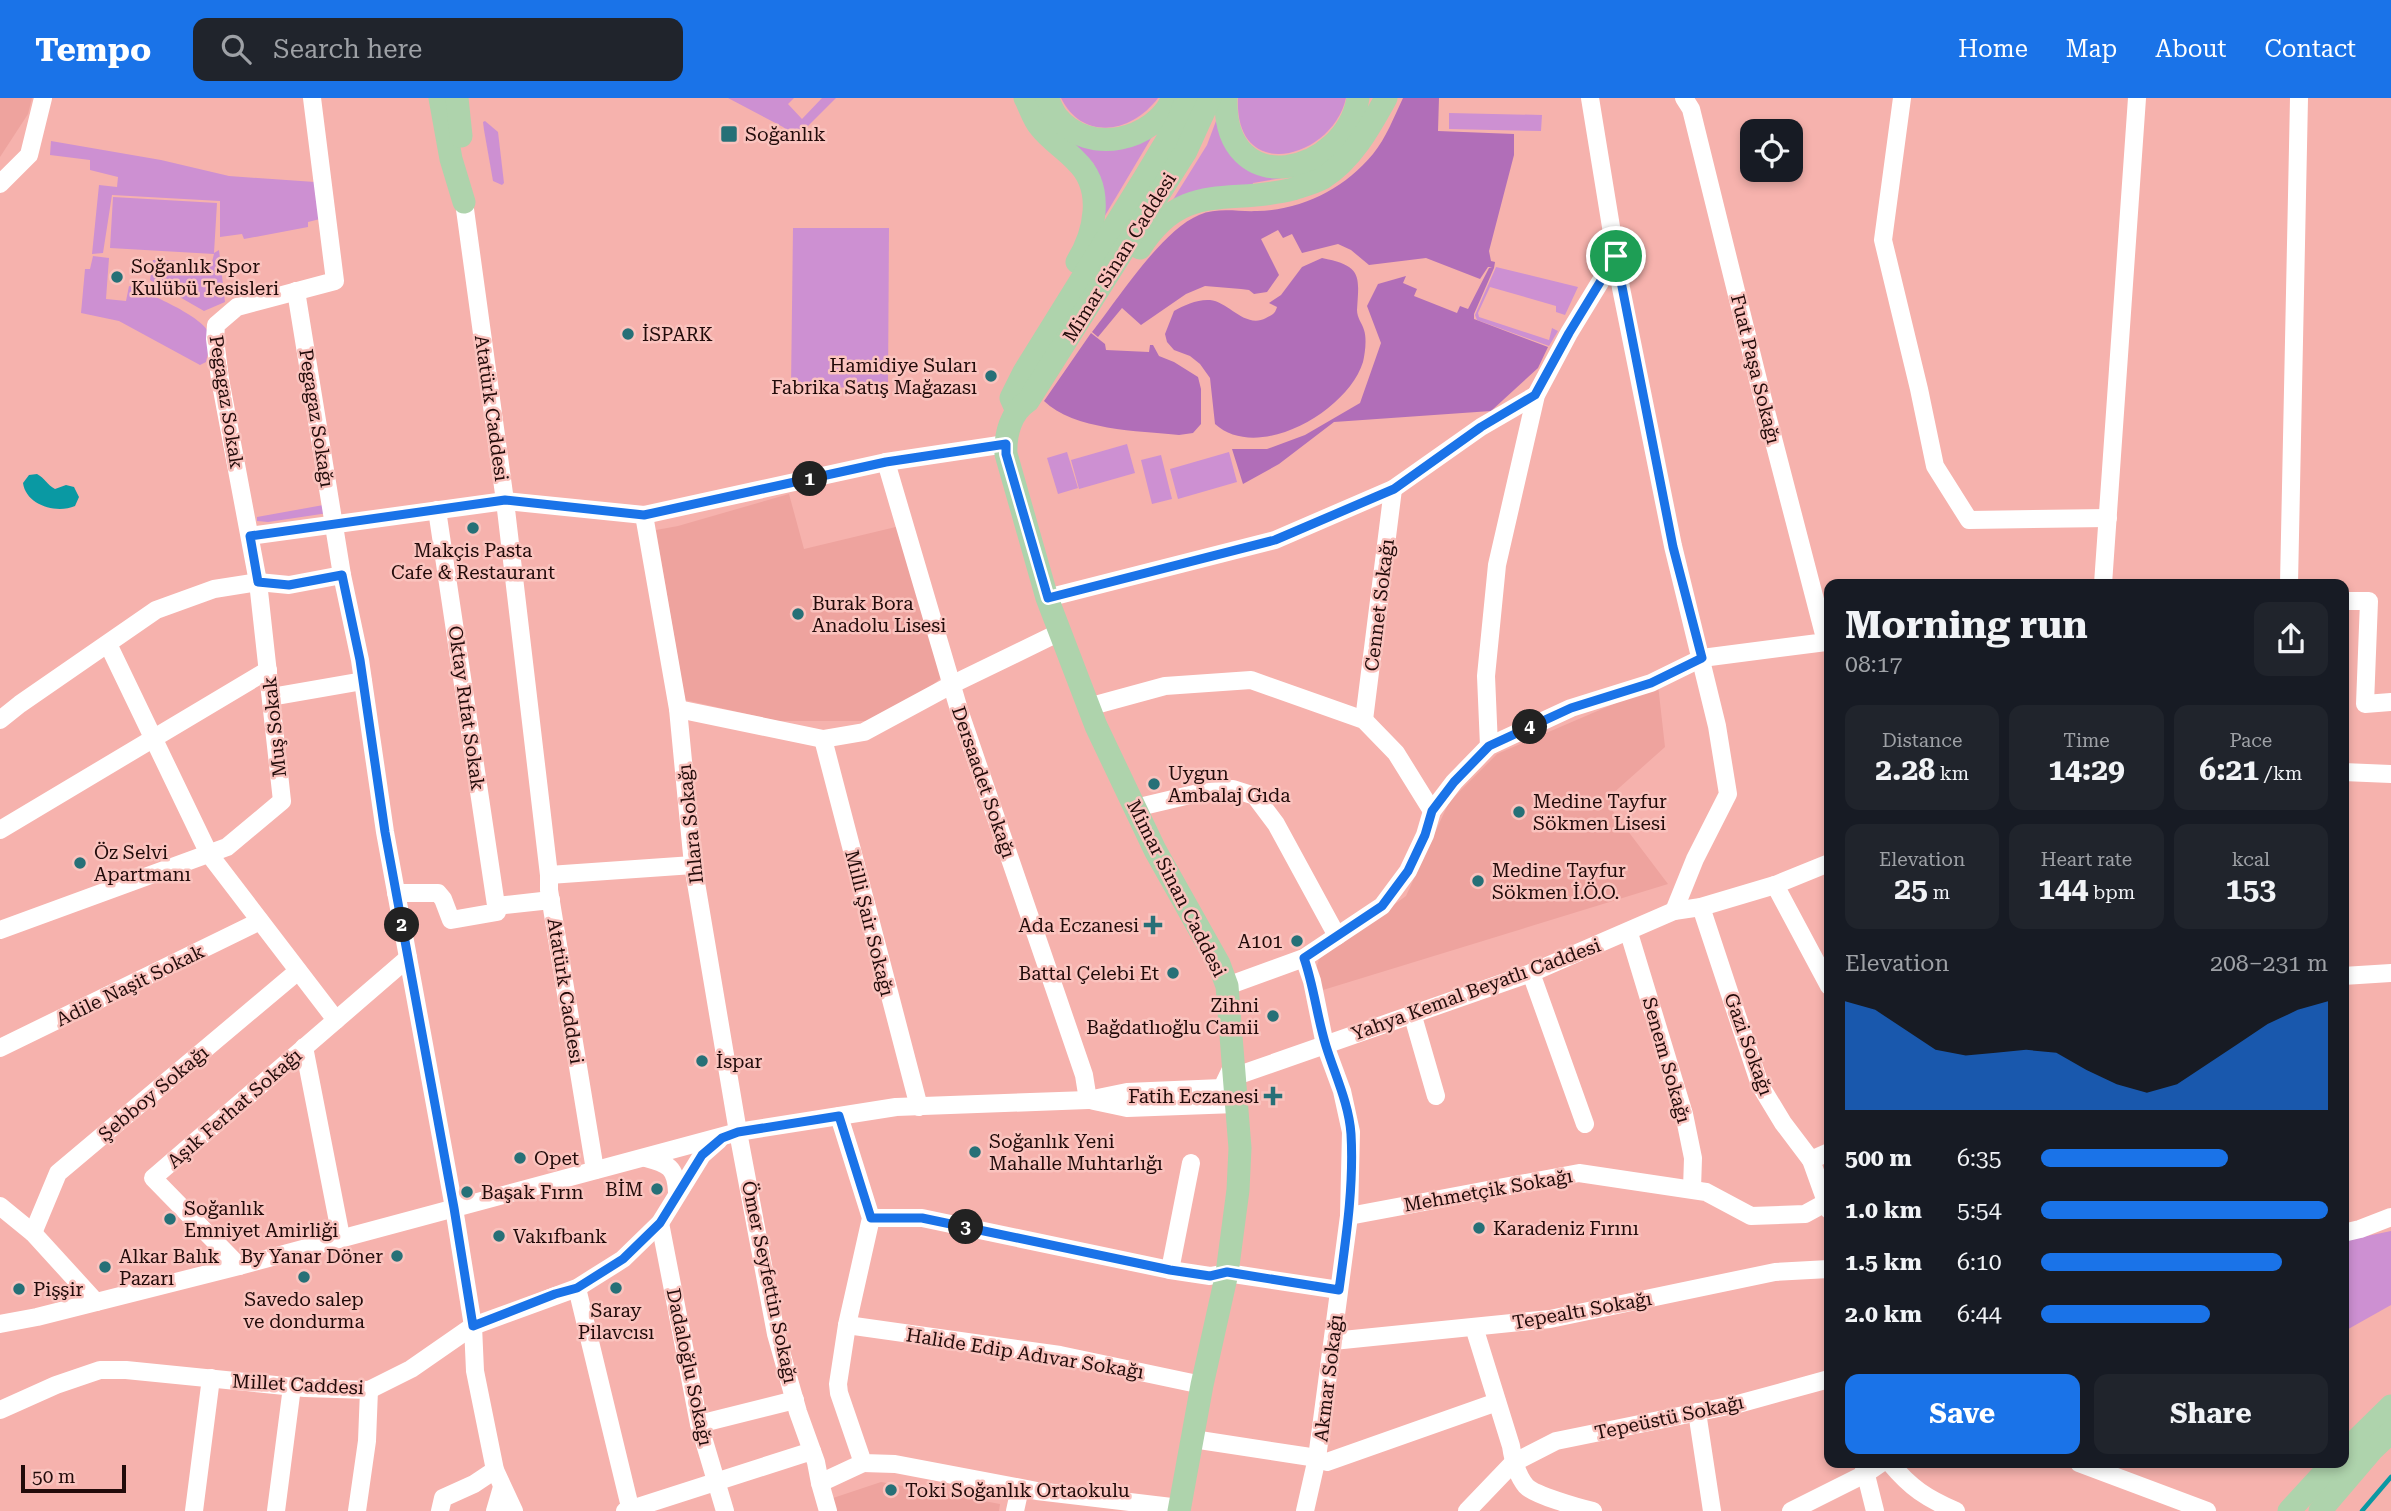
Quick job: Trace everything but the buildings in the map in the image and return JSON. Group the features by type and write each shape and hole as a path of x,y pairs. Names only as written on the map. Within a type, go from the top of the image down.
{"main road":[{"path":"440,98 451,159 464,202"},
{"path":"457,98 465,163 464,202"},
{"path":"1024,372 1072,270 1086,247 1095,220 1093,190 1087,176 1079,163 1039,126 1025,98"},
{"path":"1047,98 1058,118 1078,134 1097,139 1124,139 1149,126 1170,105 1173,98"},
{"name":"Mimar Sinan Caddesi","path":"1016,409 1011,398 1024,372 1178,122 1187,98"},
{"name":"Mimar Sinan Caddesi","path":"1179,1510 1202,1385 1227,1272 1238,1190 1240,1148 1227,986 1219,964 1155,850 1088,706 1048,598 1006,454 1006,444 1016,409 1028,401 1186,151 1210,98"},
{"path":"1226,98 1226,117 1231,135 1242,153 1264,166 1283,168 1305,163 1346,130 1356,113 1358,98"},
{"path":"1062,346 1138,252 1151,231 1172,213 1191,203 1215,197 1274,194 1322,178 1349,155 1362,139 1386,98"},
{"path":"2349,1447 2391,1405"},
{"path":"2320,1511 2391,1432"},
{"path":"2289,1511 2328,1468"}],"street":[{"path":"0,184 29,155 43,98"},
{"name":"Pegagaz Sokak","path":"258,582 220,379 216,325 237,307 335,281 312,98"},
{"path":"1590,98 1616,256 1673,547 1702,658 1728,794 1695,859 1674,911"},
{"name":"Fuat Paşa Sokağı","path":"1684,98 1691,109 1824,634"},
{"path":"1902,98 1883,240 1936,466 1969,520 2108,518"},
{"path":"2103,579 2137,98"},
{"path":"2289,579 2298,98"},
{"name":"Atatürk Caddesi","path":"464,202 505,500 551,900 595,1170"},
{"path":"1489,746 1486,676 1497,565 1535,395 1616,256"},
{"name":"Pegagaz Sokağı","path":"296,291 342,575 363,681 396,893 454,1208 473,1326 475,1371 499,1478"},
{"path":"1048,598 1275,540 1394,489 1481,427 1535,395"},
{"path":"250,536 505,500 644,515 886,462 1006,444"},
{"name":"Dersaadet Sokağı","path":"886,462 951,685 1084,1075 1087,1100"},
{"name":"Cennet Sokağı","path":"1364,720 1394,489"},
{"name":"Oktay Rıfat Sokak","path":"437,510 496,906"},
{"name":"Ihlara Sokağı","path":"644,515 678,709 693,865 730,1135"},
{"path":"0,720 156,610 214,589 258,582 289,585 342,575"},
{"name":"Muş Sokak","path":"209,854 228,848 282,801 258,582"},
{"path":"2349,601 2369,601 2365,704 2391,702"},
{"path":"678,709 823,739 864,732 951,685 1060,632"},
{"name":"Fuat Paşa Sokağı","path":"1702,658 1824,642"},
{"path":"108,645 209,854 336,1020"},
{"path":"1227,986 1304,958 1382,906 1408,871 1425,835 1432,811 1454,782 1489,746 1571,708 1651,683 1702,658"},
{"path":"0,830 268,670"},
{"path":"1088,706 1165,686 1251,680 1364,720 1396,753 1432,811"},
{"path":"271,697 363,681"},
{"name":"Milli Şair Sokağı","path":"823,739 919,1107"},
{"path":"2349,772 2391,774"},
{"path":"1135,808 1194,794 1233,789 1255,796 1276,824 1337,936"},
{"path":"0,930 209,854"},
{"path":"549,875 693,865"},
{"name":"Yahya Kemal Beyatlı Caddesi","path":"1235,1069 1325,1045 1531,973 1629,933 1674,911 1701,907 1775,885 1824,865"},
{"path":"1775,885 1824,977"},
{"path":"396,893 438,893 451,920 497,912 496,906 551,900"},
{"name":"Gazi Sokağı","path":"1701,907 1760,1085 1783,1123 1811,1160 1824,1195"},
{"name":"Adile Naşit Sokak","path":"0,1048 260,921"},
{"name":"Senem Sokağı","path":"1629,933 1684,1114 1693,1158 1692,1189"},
{"name":"Aşık Ferhat Sokağı","path":"239,1266 153,1178 408,958"},
{"name":"Akmar Sokağı","path":"1304,958 1312,981 1325,1045 1342,1091 1351,1132 1349,1216 1317,1458 1305,1511"},
{"name":"Şebboy Sokağı","path":"33,1233 58,1173 298,971"},
{"path":"1531,973 1585,1124"},
{"path":"2349,975 2391,973"},
{"path":"1412,1013 1436,1097"},
{"path":"304,1047 341,1237"},
{"path":"0,1324 239,1266 730,1135 896,1107 1087,1100 1127,1092 1222,1088 1235,1069"},
{"path":"1087,1100 1127,1108 1236,1104"},
{"path":"839,1116 871,1218 847,1325 839,1393 863,1464"},
{"name":"Millet Caddesi","path":"0,1410 56,1385 100,1370 126,1370 292,1387 369,1390 411,1369 473,1326 577,1288 623,1259 660,1223 702,1155 730,1135"},
{"name":"Ömer Seyfettin Sokağı","path":"730,1135 776,1334 828,1511"},
{"path":"1811,1160 1824,1154"},
{"path":"646,1158 665,1163 677,1178 677,1192"},
{"path":"1170,1270 1191,1163"},
{"name":"Mehmetçik Sokağı","path":"1349,1216 1579,1173 1706,1192 1751,1216 1805,1214 1824,1207"},
{"path":"0,1206 33,1233 96,1302"},
{"path":"2349,1232 2391,1217"},
{"path":"871,1218 922,1218 1170,1270 1210,1276 1227,1272 1339,1290"},
{"name":"Dadaloğlu Sokağı","path":"660,1223 699,1424 725,1511"},
{"name":"Tepealtı Sokağı","path":"1333,1341 1550,1320 1775,1272 1824,1269"},
{"path":"577,1288 629,1510 812,1451"},
{"name":"Halide Edip Adıvar Sokağı","path":"847,1325 1060,1355 1202,1385"},
{"path":"1474,1327 1511,1446 1513,1463 1528,1488 1569,1505 1593,1511"},
{"path":"194,1511 211,1378"},
{"name":"Tepeüstü Sokağı","path":"1467,1511 1513,1463 1556,1441 1738,1404 1824,1380"},
{"path":"276,1511 292,1387"},
{"path":"357,1511 367,1441 369,1390"},
{"path":"699,1424 795,1401"},
{"path":"1193,1439 1317,1458 1327,1462 1497,1402"},
{"path":"1697,1412 1712,1511"},
{"path":"820,1483 863,1464 895,1465 1020,1488 1179,1510"},
{"path":"1894,1468 1908,1485 1950,1510"},
{"path":"2105,1468 2207,1511"},
{"path":"1791,1511 1864,1469 1875,1511"},
{"path":"440,1511 443,1498 474,1484 499,1478"},
{"path":"495,1511 499,1478"},
{"path":"499,1478 514,1511"},
{"path":"1015,1511 1020,1488"}],"shaded area":[{"path":"0,98 32,98 28,114 0,157"},
{"path":"728,98 794,98 788,104 802,119 822,98 836,98 796,138 783,127"},
{"path":"1061,98 1158,98 1135,119 1108,128 1095,127 1082,121 1070,112"},
{"path":"1238,98 1346,98 1337,119 1323,136 1305,148 1286,154 1267,152 1251,144 1241,126"},
{"path":"1403,98 1439,98 1438,131 1514,134 1514,155 1489,251 1491,261 1495,262 1494,268 1474,319 1548,347 1538,368 1491,411 1334,422 1279,464 1243,484 1232,449 1267,449 1305,435 1360,403 1381,343 1367,306 1378,284 1406,276 1403,283 1417,289 1414,296 1457,313 1460,306 1468,309 1489,268 1492,267 1488,267 1480,279 1426,258 1369,265 1351,250 1338,244 1302,253 1292,234 1283,238 1278,230 1261,239 1279,275 1267,292 1254,294 1249,290 1205,286 1186,294 1141,325 1122,308 1098,337 1092,332 1155,250 1185,223 1213,211 1257,211 1290,207 1321,195 1349,178 1373,154"},
{"path":"1449,113 1542,115 1541,131 1449,129"},
{"path":"485,121 498,132 504,183 502,185 493,181 484,130"},
{"path":"1216,121 1231,155 1238,162 1255,173 1282,178 1253,183 1252,188 1169,206 1207,145"},
{"path":"1153,135 1103,219 1099,175 1093,163 1065,143"},
{"path":"51,141 161,160 229,176 315,182 320,219 308,222 308,227 244,239 242,234 220,237 220,201 112,195 103,253 92,254 99,185 117,187 118,177 90,170 90,160 50,155"},
{"path":"113,197 217,203 214,253 219,250 225,302 204,311 150,280 153,260 212,262 214,254 110,248"},
{"path":"793,228 889,228 888,388 791,387"},
{"path":"93,256 109,258 106,299 126,301 129,286 174,306 205,327 210,341 206,362 200,365 119,321 81,313 85,269 90,269"},
{"path":"1322,258 1352,269 1358,281 1357,313 1366,342 1363,362 1354,380 1340,398 1300,426 1254,438 1233,435 1215,424 1210,378 1200,364 1190,356 1174,350 1167,342 1165,334 1174,311 1191,303 1210,300 1244,318 1266,318 1273,314 1277,307 1269,303 1281,295 1302,267"},
{"path":"1496,267 1578,287 1565,315 1556,312 1556,306 1490,287 1478,313 1479,317 1549,340 1552,328 1558,331 1549,346 1477,320 1475,315"},
{"path":"1091,333 1105,344 1106,350 1149,352 1150,345 1153,345 1159,356 1198,377 1201,389 1201,424 1193,433 1179,435 1107,427 1072,418 1056,411 1044,401"},
{"path":"1127,444 1135,473 1079,489 1071,460"},
{"path":"1067,452 1078,488 1058,494 1047,458"},
{"path":"1229,452 1237,482 1178,499 1170,469"},
{"path":"1161,455 1172,499 1152,504 1141,460"},
{"name":"Burak Bora Anadolu Lisesi","path":"789,494 804,549 904,525 941,678 918,697 868,721 778,721 685,700 656,530"},
{"path":"329,504 328,513 268,522 257,521 257,517"},
{"path":"1658,685 1665,747 1610,796 1612,810 1668,884 1323,990 1316,969 1319,959 1406,896 1449,802 1497,754"},
{"path":"2391,1231 2391,1305 2349,1329 2349,1240"},
{"name":"Toki Soğanlık Ortaokulu","path":"881,1482 1000,1504 999,1511 834,1511 830,1499"}],"water":[{"path":"37,474 55,489 66,485 74,487 79,497 75,506 51,508 30,497 23,483 29,475"}],"waterway":[{"path":"2362,1511 2391,1477"}],"place":[{"name":"Soğanlık","path":"729,134"},
{"name":"Soğanlık Spor Kulübü Tesisleri","path":"117,277"},
{"name":"İSPARK","path":"628,334"},
{"name":"Hamidiye Suları Fabrika Satış Mağazası","path":"991,376"},
{"name":"Makçis Pasta Cafe & Restaurant","path":"473,528"},
{"name":"Burak Bora Anadolu Lisesi","path":"798,614"},
{"name":"Uygun Ambalaj Gıda","path":"1154,784"},
{"name":"Medine Tayfur Sökmen Lisesi","path":"1519,812"},
{"name":"Öz Selvi Apartmanı","path":"80,863"},
{"name":"Medine Tayfur Sökmen İ.Ö.O.","path":"1478,881"},
{"name":"Ada Eczanesi","path":"1153,925"},
{"name":"A101","path":"1297,941"},
{"name":"Battal Çelebi Et","path":"1173,973"},
{"name":"Zihni Bağdatlıoğlu Camii","path":"1273,1016"},
{"name":"İspar","path":"702,1061"},
{"name":"Fatih Eczanesi","path":"1273,1096"},
{"name":"Soğanlık Yeni Mahalle Muhtarlığı","path":"975,1152"},
{"name":"Opet","path":"520,1158"},
{"name":"BİM","path":"657,1189"},
{"name":"Başak Fırın","path":"467,1192"},
{"name":"Soğanlık Emniyet Amirliği","path":"170,1219"},
{"name":"Karadeniz Fırını","path":"1479,1228"},
{"name":"Vakıfbank","path":"499,1236"},
{"name":"By Yanar Döner","path":"397,1256"},
{"name":"Alkar Balık Pazarı","path":"105,1267"},
{"name":"Savedo salep ve dondurma","path":"304,1277"},
{"name":"Saray Pilavcısı","path":"616,1288"},
{"name":"Pişşir","path":"19,1289"},
{"name":"Toki Soğanlık Ortaokulu","path":"891,1490"}],"route":[{"path":"1616,256 1673,547 1702,658 1651,683 1571,708 1489,746 1454,782 1432,811 1425,835 1408,871 1382,906 1304,958 1312,981 1325,1045 1342,1091 1351,1132 1349,1216 1339,1290 1227,1272 1210,1276 1170,1270 922,1218 871,1218 839,1116 738,1132 722,1138 702,1155 660,1223 623,1259 577,1288 473,1326 385,832 360,660 342,575 289,585 258,582 250,536 505,500 644,515 886,462 1006,444 1006,454 1048,598 1275,540 1394,489 1481,427 1535,395 1616,256"}]}
